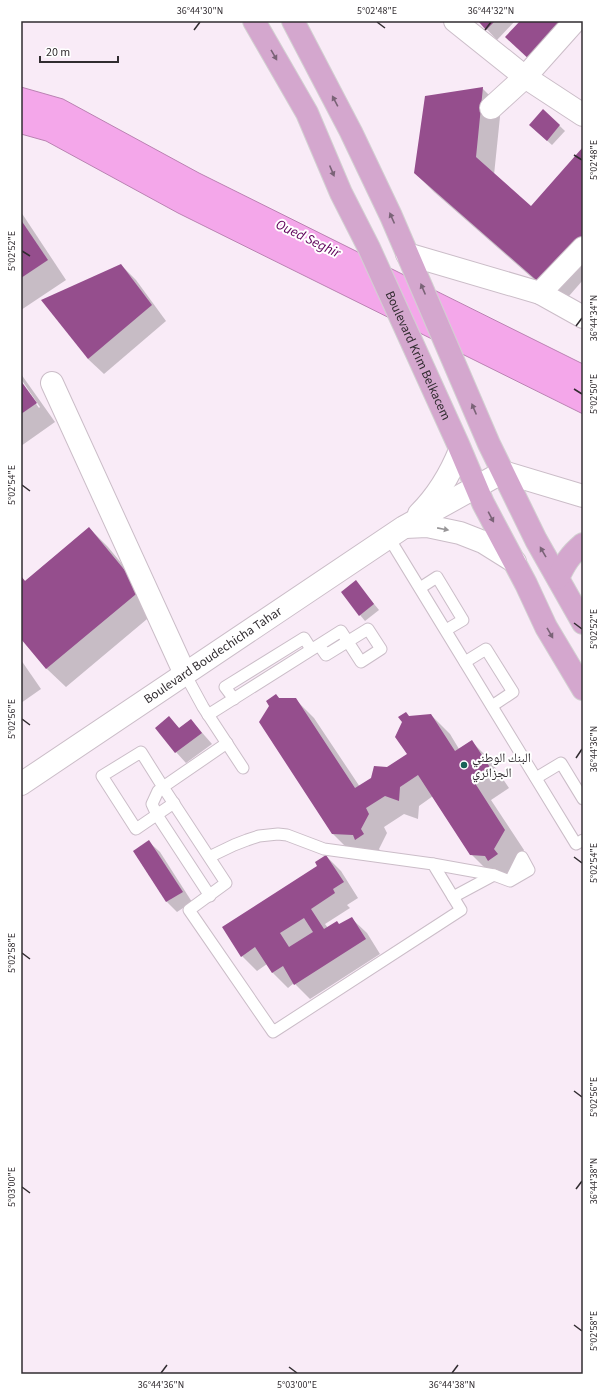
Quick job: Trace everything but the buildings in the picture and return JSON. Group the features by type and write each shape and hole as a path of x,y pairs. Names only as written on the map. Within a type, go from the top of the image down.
{"main road":[{"name":"Boulevard Krim Belkacem","path":"254,21 307,113 341,192 369,248 483,503 515,562 546,627 583,690"},
{"path":"293,21 351,132 408,254 489,444 536,540 583,623"},
{"path":"558,578 568,558 583,544"}],"street":[{"path":"455,21 525,77 583,115"},
{"path":"491,108 525,77 575,21"},
{"path":"540,293 583,248"},
{"path":"408,254 540,293 583,317"},
{"path":"52,383 185,674"},
{"name":"Boulevard Boudechicha Tahar","path":"397,533 419,514 436,495 453,468 459,447"},
{"path":"503,472 583,496"},
{"name":"Boulevard Boudechicha Tahar","path":"21,784 397,533 503,472"},
{"path":"397,533 427,526 460,533 483,542 515,562"}],"lane":[{"path":"397,533 420,588 576,844 583,840"},
{"path":"420,588 437,578 460,614 463,620 446,630"},
{"path":"208,715 234,699 225,687 304,638 326,655 348,642"},
{"path":"465,662 486,649 513,692 492,706"},
{"path":"185,674 208,715 243,768"},
{"path":"210,896 152,804 158,791 227,743"},
{"path":"174,803 136,829 102,776 141,752 226,883 189,910 273,1032 461,910 433,864"},
{"path":"536,778 561,763 583,799"},
{"path":"209,857 253,838 270,834 278,834 287,835 324,849 433,864 494,875 510,881"},
{"path":"453,897 494,875"}],"water":[{"name":"Oued Seghir","path":"21,87 63,99 199,173 583,364 583,414 178,213 46,141 21,134"}],"place":[{"name":"البنك الوطني الجزائري","path":"464,765"}]}
